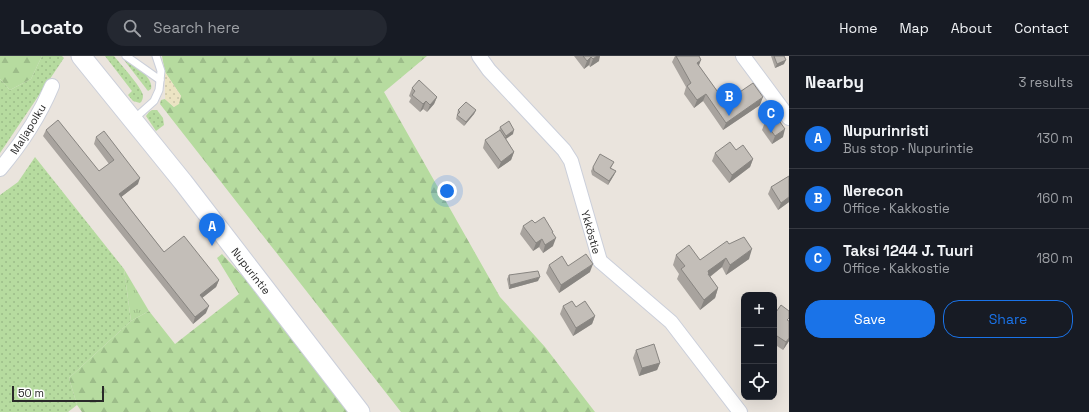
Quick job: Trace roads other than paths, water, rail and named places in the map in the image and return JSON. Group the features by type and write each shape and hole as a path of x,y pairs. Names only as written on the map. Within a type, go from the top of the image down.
{"main road":[{"name":"Nupurintie","path":"80,56 183,182 360,412"}],"street":[{"name":"Ykköstie","path":"479,56 489,70 564,150 571,161 600,261 671,322 740,412"},
{"path":"743,56 789,118"},
{"name":"Maljapolku","path":"0,169 24,138 43,107 52,86"}],"lane":[{"path":"126,56 160,80"},
{"path":"132,120 154,101 159,90 161,71 156,56"}],"place":[{"name":"Nerecon","path":"729,116"},
{"name":"Taksi 1244 J. Tuuri","path":"771,133"},
{"name":"Nupurinristi","path":"212,246"}]}
